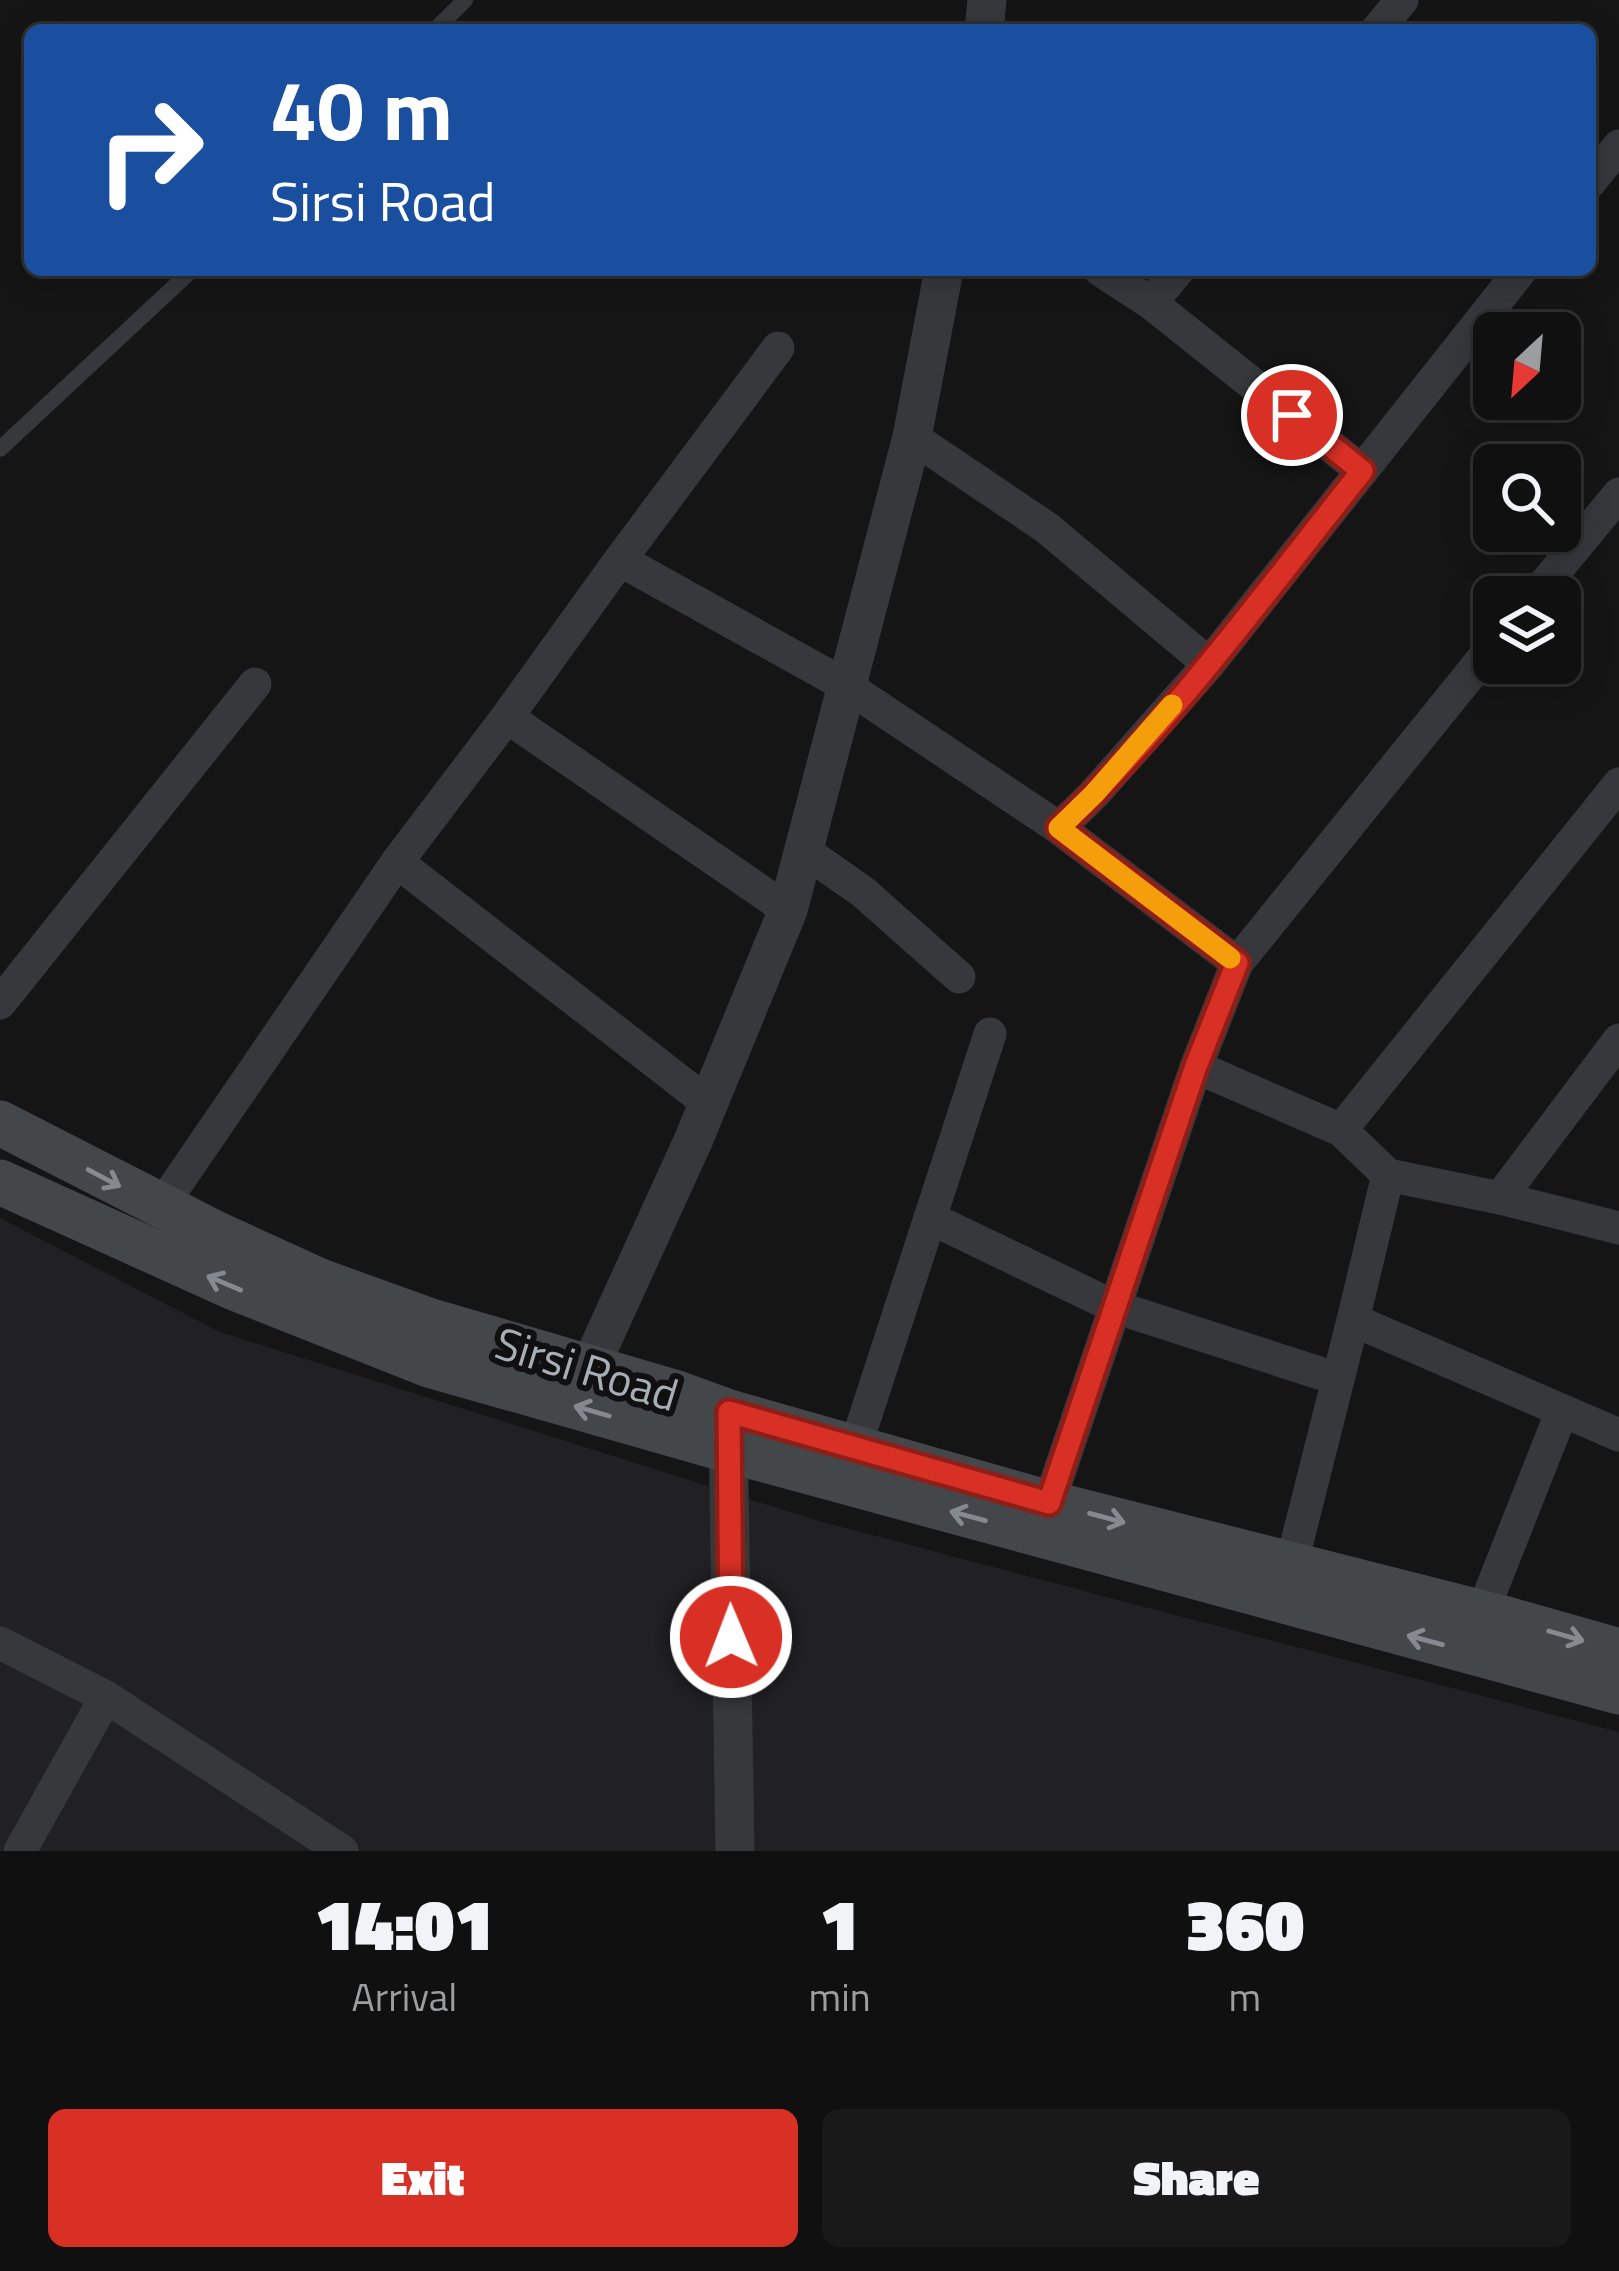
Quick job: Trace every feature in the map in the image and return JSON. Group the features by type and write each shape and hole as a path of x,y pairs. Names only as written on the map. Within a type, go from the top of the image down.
{"main road":[{"name":"Sirsi Road","path":"0,1123 160,1208 320,1281 428,1320 674,1392 728,1431 854,1448 1619,1651"},
{"name":"Sirsi Road","path":"4,1192 429,1365 728,1431 1619,1692"}],"street":[{"path":"1382,24 1402,0"},
{"path":"1596,175 1619,146"},
{"path":"589,1369 788,910 912,437 943,276"},
{"path":"1109,276 1151,303 1362,471"},
{"path":"1151,303 1173,276"},
{"path":"1059,828 1209,664 1516,276"},
{"path":"160,1208 397,862 778,348"},
{"path":"912,437 1047,528 1209,664"},
{"path":"1551,576 1619,494"},
{"path":"620,560 845,685 1059,828 1237,963"},
{"path":"1049,1503 1196,1066 1237,963 1473,671"},
{"path":"0,1003 255,684"},
{"path":"507,717 788,910"},
{"path":"1341,1130 1619,784"},
{"path":"803,850 863,892 959,977"},
{"path":"397,862 708,1103"},
{"path":"854,1448 990,1034"},
{"path":"1500,1198 1619,1040"},
{"path":"1196,1066 1341,1130 1388,1175 1619,1228"},
{"path":"1291,1566 1388,1175"},
{"path":"930,1218 1115,1306 1338,1378"},
{"path":"1353,1320 1619,1436"},
{"path":"1482,1613 1562,1411"},
{"path":"728,1431 735,1851"},
{"path":"0,1643 106,1697 342,1851"},
{"path":"20,1851 106,1697"}],"lane":[{"path":"441,24 465,0"},
{"path":"0,449 186,276"}],"shaded area":[{"path":"0,1218 220,1332 819,1521 1619,1732 1619,1851 0,1851"}],"slow traffic":[{"path":"1172,705 1059,828 1230,958"}],"route":[{"path":"731,1637 729,1412 1049,1503 1196,1066 1237,963 1059,828 1209,664 1362,471 1292,415"}]}
